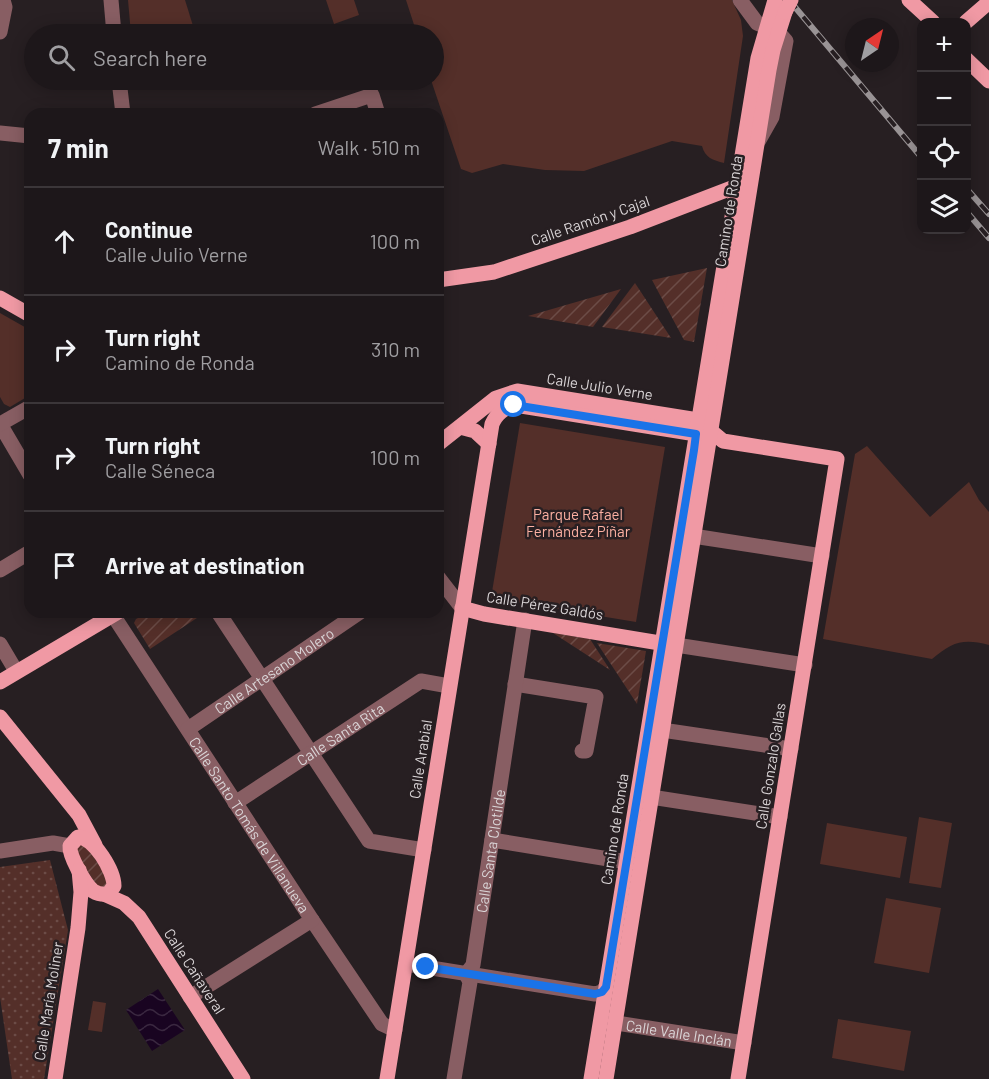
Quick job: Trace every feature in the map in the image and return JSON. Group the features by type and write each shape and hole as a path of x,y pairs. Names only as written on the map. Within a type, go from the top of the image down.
{"main road":[{"path":"909,0 929,18"},
{"path":"971,18 989,2"},
{"name":"Camino de Ronda","path":"591,1079 608,1021 662,730 669,644 701,428 744,183 758,58 772,30 781,4"},
{"name":"Camino de Ronda","path":"744,183 757,142 773,50 772,30"},
{"path":"971,63 989,81"},
{"name":"Calle Ramón y Cajal","path":"444,279 494,272 630,227 744,183"},
{"path":"0,298 24,312"},
{"name":"Calle Julio Verne","path":"460,427 496,398 517,391 701,428"},
{"name":"Calle Arabial","path":"387,1079 492,424 497,415 514,405 701,428"},
{"path":"444,439 460,427 475,431 489,444"},
{"name":"Camino de Ronda","path":"606,1079 608,1021 606,987 627,862 669,644 693,536 701,428"},
{"name":"Calle Gonzalo Gallas","path":"701,428 723,441 837,459 738,1079"},
{"name":"Calle Pérez Galdós","path":"462,608 669,644"},
{"path":"0,682 106,618"},
{"path":"0,717 83,820 114,880 112,891 104,895"},
{"path":"71,806 75,830 70,854 79,870"},
{"path":"71,844 82,837 89,839 95,845"},
{"name":"Calle Cañaveral","path":"79,870 91,888 124,903 139,917 243,1079"},
{"name":"Calle María Moliner","path":"55,1079 78,928 81,892 79,870"},
{"name":"Calle María Moliner","path":"78,928 89,911 104,895"}],"street":[{"path":"0,32 5,7 3,0"},
{"path":"111,0 113,24"},
{"path":"740,0 753,19 772,30"},
{"path":"120,90 122,108"},
{"path":"333,108 372,95 376,108"},
{"path":"0,132 24,135"},
{"path":"24,410 0,424 24,465"},
{"path":"693,536 822,556"},
{"path":"0,570 24,556"},
{"path":"444,585 462,608"},
{"name":"Calle Santo Tomás de Villanueva","path":"117,618 312,920 382,1024 395,1030"},
{"path":"222,618 369,841 424,850"},
{"name":"Calle Artesano Molero","path":"188,729 351,618"},
{"name":"Calle Santa Clotilde","path":"454,1079 470,982 466,974 473,965 525,620"},
{"path":"0,644 16,671"},
{"name":"Calle Pérez Galdós","path":"669,644 805,665"},
{"name":"Calle Santa Rita","path":"236,803 421,681 449,686"},
{"path":"515,684 596,697 586,751 582,751"},
{"path":"662,730 791,749"},
{"path":"651,797 780,817"},
{"path":"492,840 627,862"},
{"path":"0,851 53,843 71,844"},
{"path":"190,997 312,920"},
{"path":"406,964 595,994 602,992 606,987"},
{"name":"Calle Valle Inclán","path":"608,1021 744,1044"}],"green space":[{"path":"128,0 185,0 192,24 130,24"},
{"path":"326,0 354,0 359,15 334,24"},
{"path":"406,0 732,0 741,20 743,36 724,163 707,156 702,146 672,141 584,171 545,170 503,164 472,173 461,169 444,119 444,108 440,108 434,90 444,90 444,24 414,24"},
{"path":"707,268 694,342 684,340 652,280"},
{"path":"635,283 671,338 602,327"},
{"path":"621,289 593,327 528,316"},
{"path":"0,313 24,327 24,399 10,407 4,404 0,397"},
{"name":"Parque Rafael Fernández Píñar","path":"520,423 665,447 636,622 491,598"},
{"path":"867,446 930,517 969,482 989,512 989,645 972,642 958,643 932,659 823,639 855,454"},
{"path":"197,618 150,649 134,623 136,619"},
{"path":"553,633 590,639 610,670"},
{"path":"597,643 646,651 637,704"},
{"path":"919,817 952,823 941,888 909,883"},
{"path":"827,823 907,837 900,878 820,864"},
{"path":"79,842 86,845 108,879 106,888 98,887 75,852"},
{"path":"50,860 68,930 44,1079 12,1079 0,997 0,867"},
{"path":"886,898 941,908 929,973 874,963"},
{"path":"93,1001 106,1003 102,1032 88,1030"},
{"path":"838,1019 911,1031 904,1071 832,1058"}],"water":[{"path":"158,989 185,1030 152,1051 126,1010"}],"railway":[{"path":"789,0 917,152"},
{"path":"971,194 989,214"},
{"path":"971,217 989,238"}],"route":[{"path":"426,967 595,994 602,992 606,987 694,450 696,434 514,405"}]}
